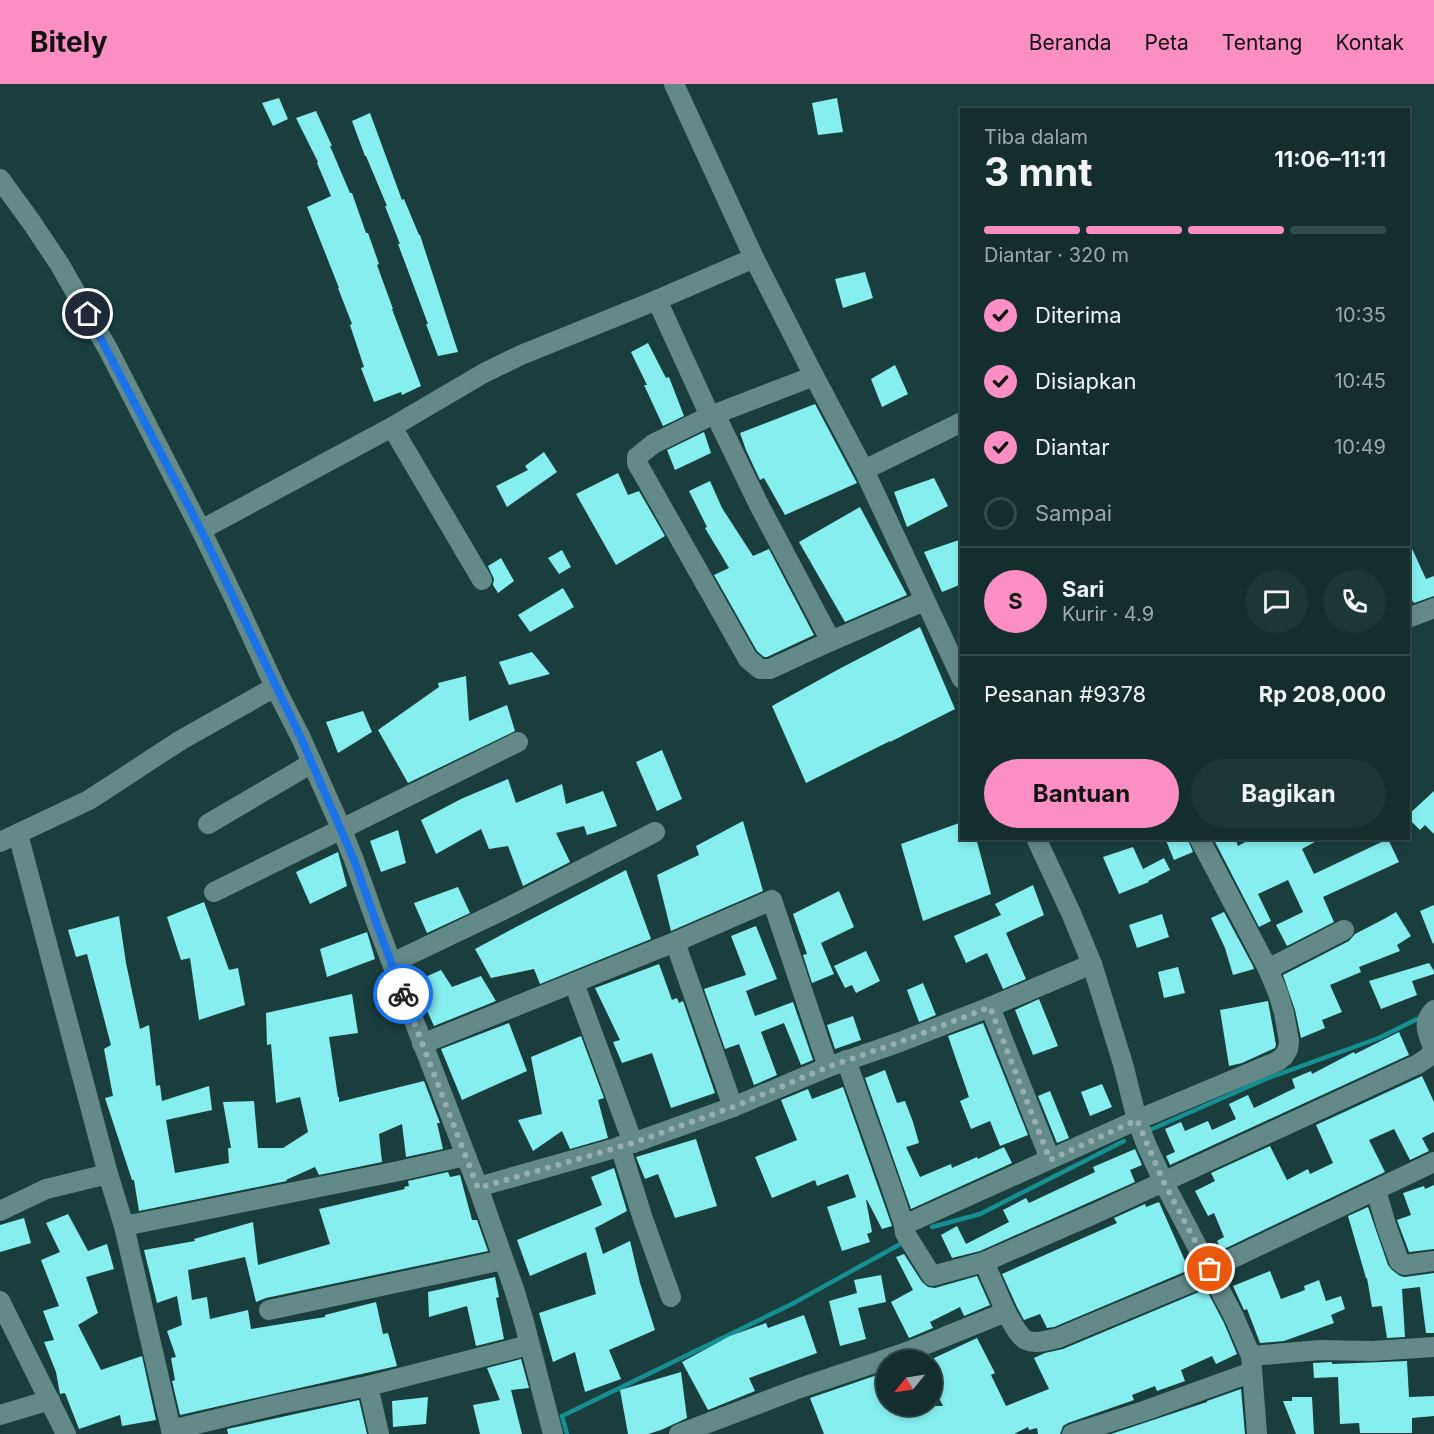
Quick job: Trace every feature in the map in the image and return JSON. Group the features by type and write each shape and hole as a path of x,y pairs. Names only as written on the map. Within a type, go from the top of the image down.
{"street":[{"path":"674,84 754,258 864,470 960,675"},
{"path":"0,179 33,223 82,303 201,530 341,828 478,1188 524,1322 553,1434"},
{"path":"201,530 521,355 754,258"},
{"path":"657,300 712,415 831,640"},
{"path":"814,376 712,415 653,444 637,457 637,463 748,658 760,669 770,669 831,640 924,601"},
{"path":"864,470 960,423"},
{"path":"392,426 482,580"},
{"path":"1410,617 1434,608"},
{"path":"275,687 181,740 89,800 9,838 124,1226 172,1432 529,1345"},
{"path":"214,892 518,742"},
{"path":"208,824 312,763"},
{"path":"392,963 507,908 655,832"},
{"path":"1037,840 1092,964 1123,1064 1137,1120 1163,1181 1234,1317 1251,1364 1257,1434"},
{"path":"904,1225 1137,1120 1278,1061 1284,1056 1289,1041 1278,993 1268,969 1200,840"},
{"path":"422,1044 675,942 772,900 837,1064 875,1140 905,1233 932,1276 984,1262 1418,1064 1430,1056 1433,1048 1426,1026 1427,1017 1434,1010"},
{"path":"1268,969 1344,930"},
{"path":"675,942 733,1107"},
{"path":"478,1188 627,1144 733,1107 837,1064 990,1007 1092,964"},
{"path":"574,982 627,1144 644,1219 671,1297"},
{"path":"990,1007 1050,1160"},
{"path":"124,1226 465,1156"},
{"path":"984,1262 1016,1330 1025,1340 1033,1343 1041,1342 1058,1338 1211,1271 1434,1162"},
{"path":"0,1211 46,1189 108,1174"},
{"path":"1376,1190 1399,1261 1404,1265 1434,1261"},
{"path":"269,1310 503,1260"},
{"path":"0,1301 66,1434"},
{"path":"680,1434 800,1388 907,1352 1006,1312"},
{"path":"1072,1434 1144,1411 1251,1364 1320,1350 1372,1351 1434,1347"},
{"path":"368,1386 379,1434"},
{"path":"0,1414 50,1400"}],"building":[{"path":"279,98 288,119 273,126 262,103"},
{"path":"837,98 843,132 818,135 812,103"},
{"path":"316,111 350,193 352,193 366,233 368,233 392,309 421,386 402,395 401,392 374,402 361,368 364,367 350,325 352,324 307,207 331,196 318,162 296,118"},
{"path":"370,113 402,200 404,199 420,235 458,352 438,356 426,324 428,324 385,206 387,206 352,121"},
{"path":"865,272 873,298 843,308 835,279"},
{"path":"648,343 666,378 669,377 684,416 663,426 631,352"},
{"path":"895,365 908,394 882,407 871,379"},
{"path":"815,404 857,483 785,515 764,478 760,480 740,433"},
{"path":"704,432 711,453 675,470 667,450"},
{"path":"544,452 557,472 507,507 496,486 528,470 525,466"},
{"path":"618,473 628,495 639,491 665,536 616,565 576,494"},
{"path":"934,478 948,506 907,527 894,492"},
{"path":"710,481 722,508 753,556 769,549 814,635 767,657 757,651 714,575 729,568 705,528 707,527 689,491"},
{"path":"860,507 907,595 845,622 799,542"},
{"path":"960,540 960,585 942,592 924,552"},
{"path":"1410,544 1426,579 1434,576 1434,596 1414,603 1410,598"},
{"path":"562,550 571,567 559,574 548,558"},
{"path":"501,558 514,581 498,593 493,585 494,579 488,566"},
{"path":"563,588 574,607 530,632 518,615"},
{"path":"920,627 955,709 806,783 772,706"},
{"path":"532,652 550,674 509,685 499,662"},
{"path":"466,676 469,721 507,705 515,731 408,783 378,730 439,687 438,683"},
{"path":"363,711 372,732 338,753 326,722"},
{"path":"662,750 682,799 657,811 636,762"},
{"path":"508,779 516,803 562,784 566,804 603,791 617,826 587,835 584,826 556,833 570,862 523,886 508,846 489,849 481,829 436,854 421,820 461,799"},
{"path":"1434,791 1434,834 1425,825 1420,830 1410,820 1410,813"},
{"path":"743,821 763,891 671,931 657,875 699,855 696,846"},
{"path":"960,823 960,840 977,840 991,894 923,921 901,844"},
{"path":"398,830 406,863 381,872 370,841"},
{"path":"1166,840 1188,840 1193,852 1174,860"},
{"path":"1214,840 1236,840 1238,846 1249,840 1318,840 1302,849 1314,874 1388,840 1399,862 1323,897 1334,922 1287,946 1276,925 1303,912 1288,880 1258,894 1271,921 1259,927"},
{"path":"1133,847 1143,869 1164,858 1170,870 1149,882 1119,894 1103,857"},
{"path":"338,852 347,886 310,904 296,872"},
{"path":"626,870 651,939 540,984 534,969 491,978 475,949"},
{"path":"1033,885 1044,915 1006,933 1026,979 1003,989 987,953 966,963 954,936 1001,915 995,904"},
{"path":"458,887 470,913 427,933 414,903"},
{"path":"839,891 854,927 821,943 834,974 812,983 803,955 807,954 793,914"},
{"path":"204,902 229,970 238,968 245,1005 199,1020 190,958 181,960 167,917"},
{"path":"1434,905 1434,943 1433,944 1420,911"},
{"path":"1224,912 1254,969 1233,975 1225,948 1211,918"},
{"path":"1396,912 1411,936 1397,945 1400,951 1359,967 1361,972 1330,985 1342,1012 1322,1020 1325,1028 1301,1038 1295,1010 1283,975 1349,941 1355,934"},
{"path":"1162,914 1169,937 1137,948 1129,925"},
{"path":"119,916 140,1029 149,1025 156,1086 160,1085 162,1101 209,1086 212,1110 166,1120 175,1173 229,1163 228,1148 231,1148 223,1102 254,1101 258,1148 283,1148 308,1132 300,1097 276,1103 271,1044 267,1045 266,1013 352,994 358,1033 329,1037 339,1102 424,1081 440,1123 437,1123 443,1149 406,1157 402,1124 379,1134 382,1162 319,1175 315,1167 287,1181 139,1211 134,1180 132,1180 105,1098 113,1096 104,1049 111,1045 87,954 76,957 68,930"},
{"path":"756,926 777,979 746,991 755,1016 793,1002 813,1060 801,1065 784,1023 761,1032 777,1075 754,1085 739,1044 725,1049 704,989 746,975 731,936"},
{"path":"367,932 375,959 327,977 320,949"},
{"path":"866,951 880,981 856,993 852,985 845,988 834,966"},
{"path":"1429,963 1434,974 1412,981 1417,995 1381,1009 1369,981"},
{"path":"659,964 672,1000 677,998 679,1003 683,1001 715,1093 671,1108 652,1053 622,1063 613,1042 620,1040 595,988"},
{"path":"1178,967 1185,993 1164,998 1158,972"},
{"path":"441,970 452,987 481,976 496,1001 434,1026 414,982"},
{"path":"923,983 936,1015 919,1022 907,990"},
{"path":"1039,999 1058,1046 1033,1055 1015,1010"},
{"path":"1268,1001 1275,1048 1242,1063 1229,1066 1220,1010"},
{"path":"853,1016 861,1040 835,1049 827,1025"},
{"path":"509,1023 527,1071 462,1100 441,1049"},
{"path":"983,1023 1028,1135 1000,1146 990,1121 971,1129 960,1101 969,1097 948,1036"},
{"path":"1399,1032 1409,1055 1170,1165 1166,1156 1175,1152 1165,1129 1181,1122 1185,1131 1208,1121 1212,1130 1236,1119 1229,1104 1248,1095 1254,1108 1295,1088 1292,1079 1311,1071 1312,1074"},
{"path":"581,1036 604,1098 598,1100 608,1138 570,1149 562,1131 533,1151 518,1120 542,1114 531,1057"},
{"path":"885,1070 897,1103 905,1101 913,1122 919,1143 906,1147 920,1177 951,1164 952,1168 977,1157 978,1159 1004,1147 1012,1163 911,1209 865,1078"},
{"path":"1422,1076 1434,1102 1434,1132 1422,1138 1429,1151 1410,1160 1394,1129 1369,1140 1385,1172 1222,1250 1217,1241 1224,1237 1214,1213 1208,1216 1195,1191 1215,1181 1211,1173 1270,1146 1287,1180 1308,1169 1310,1174 1333,1163 1316,1125"},
{"path":"1102,1084 1112,1107 1090,1116 1081,1092"},
{"path":"843,1087 892,1226 882,1229 866,1200 872,1232 867,1234 870,1242 842,1251 827,1207 856,1197 848,1174 817,1186 815,1180 772,1198 755,1157 797,1140 781,1100 808,1089 812,1099"},
{"path":"1050,1091 1069,1138 1057,1143 1038,1096"},
{"path":"696,1139 717,1206 675,1218 658,1174 645,1179 636,1157"},
{"path":"1135,1149 1142,1165 1130,1170 1135,1182 980,1251 952,1258 941,1235 957,1226 966,1244 1009,1222 1003,1210 1026,1198 1029,1203 1095,1172 1093,1167"},
{"path":"614,1168 627,1211 595,1228 603,1254 630,1241 655,1330 609,1350 621,1379 585,1392 575,1352 553,1362 539,1313 596,1294 586,1252 530,1276 517,1240 602,1205 591,1177"},
{"path":"448,1172 450,1177 460,1175 472,1220 477,1220 488,1251 256,1302 245,1257 188,1270 192,1300 207,1297 210,1319 248,1310 251,1329 325,1317 325,1315 376,1302 383,1334 388,1333 397,1366 180,1415 172,1381 175,1380 171,1358 176,1357 167,1331 182,1325 177,1296 157,1303 144,1250 195,1241 194,1239 253,1222 258,1265 330,1244 319,1209 405,1189 404,1187 409,1186 408,1181"},
{"path":"1434,1185 1434,1249 1409,1252 1397,1220 1411,1215 1403,1193"},
{"path":"1159,1202 1189,1270 1054,1327 1047,1328 1040,1314 1024,1320 1002,1274 1117,1223 1114,1218 1145,1204 1146,1207"},
{"path":"1368,1207 1388,1265 1392,1270 1405,1277 1434,1273 1434,1333 1426,1333 1420,1287 1402,1289 1405,1337 1387,1338 1382,1306 1372,1307 1367,1278 1348,1216"},
{"path":"68,1214 88,1251 107,1244 114,1269 86,1277 98,1313 78,1325 101,1370 142,1356 156,1420 122,1426 120,1415 79,1429 65,1393 60,1394 56,1372 44,1342 54,1340 43,1311 59,1306 41,1260 60,1252 46,1223"},
{"path":"24,1218 31,1243 0,1252 0,1225"},
{"path":"904,1254 922,1282 928,1287 935,1288 977,1276 990,1305 964,1316 960,1307 930,1322 933,1328 909,1338 891,1302 913,1290 896,1257"},
{"path":"1270,1271 1281,1299 1305,1290 1304,1286 1319,1280 1326,1301 1341,1296 1345,1309 1331,1315 1334,1323 1284,1341 1260,1343 1247,1309 1244,1310 1233,1286"},
{"path":"881,1275 886,1302 858,1308 866,1339 840,1346 829,1301 857,1293 854,1280"},
{"path":"495,1277 499,1297 496,1298 504,1339 476,1346 467,1306 429,1317 428,1292"},
{"path":"1206,1289 1237,1354 1216,1364 1212,1356 1181,1370 1185,1381 1157,1391 1155,1386 1132,1395 1134,1400 1068,1423 1063,1426 1060,1434 1038,1434 1037,1428 1029,1430 1028,1427 1014,1434 824,1434 810,1398 876,1375 876,1416 942,1416 942,1354 977,1338 995,1373 991,1375 1006,1406 1049,1389 1034,1358 1063,1349"},
{"path":"804,1315 817,1353 749,1378 755,1391 708,1410 682,1362 730,1336 766,1323 768,1328"},
{"path":"521,1359 529,1388 511,1390 522,1434 480,1434 473,1405 500,1400 487,1368"},
{"path":"1407,1361 1409,1397 1434,1396 1434,1416 1412,1418 1412,1433 1360,1433 1359,1423 1340,1424 1338,1377 1314,1378 1313,1363"},
{"path":"681,1372 687,1418 648,1434 628,1434 620,1390"},
{"path":"1241,1389 1245,1434 1111,1434 1207,1402"},
{"path":"428,1397 426,1424 393,1427 392,1401"},
{"path":"1292,1397 1312,1397 1314,1434 1296,1434 1283,1401 1292,1401"},
{"path":"359,1400 367,1434 228,1434 227,1429"}],"waterway":[{"path":"1152,1129 1268,1078 1379,1038 1417,1019"},
{"path":"932,1227 980,1214 1124,1141"},
{"path":"567,1434 562,1416 792,1304 904,1242"}],"way so far":[{"path":"403,994 478,1188 633,1143 733,1107 828,1067 990,1007 1050,1160 1137,1120 1163,1181 1210,1269"}],"route":[{"path":"88,314 201,530 301,738 354,860 403,994"}]}
